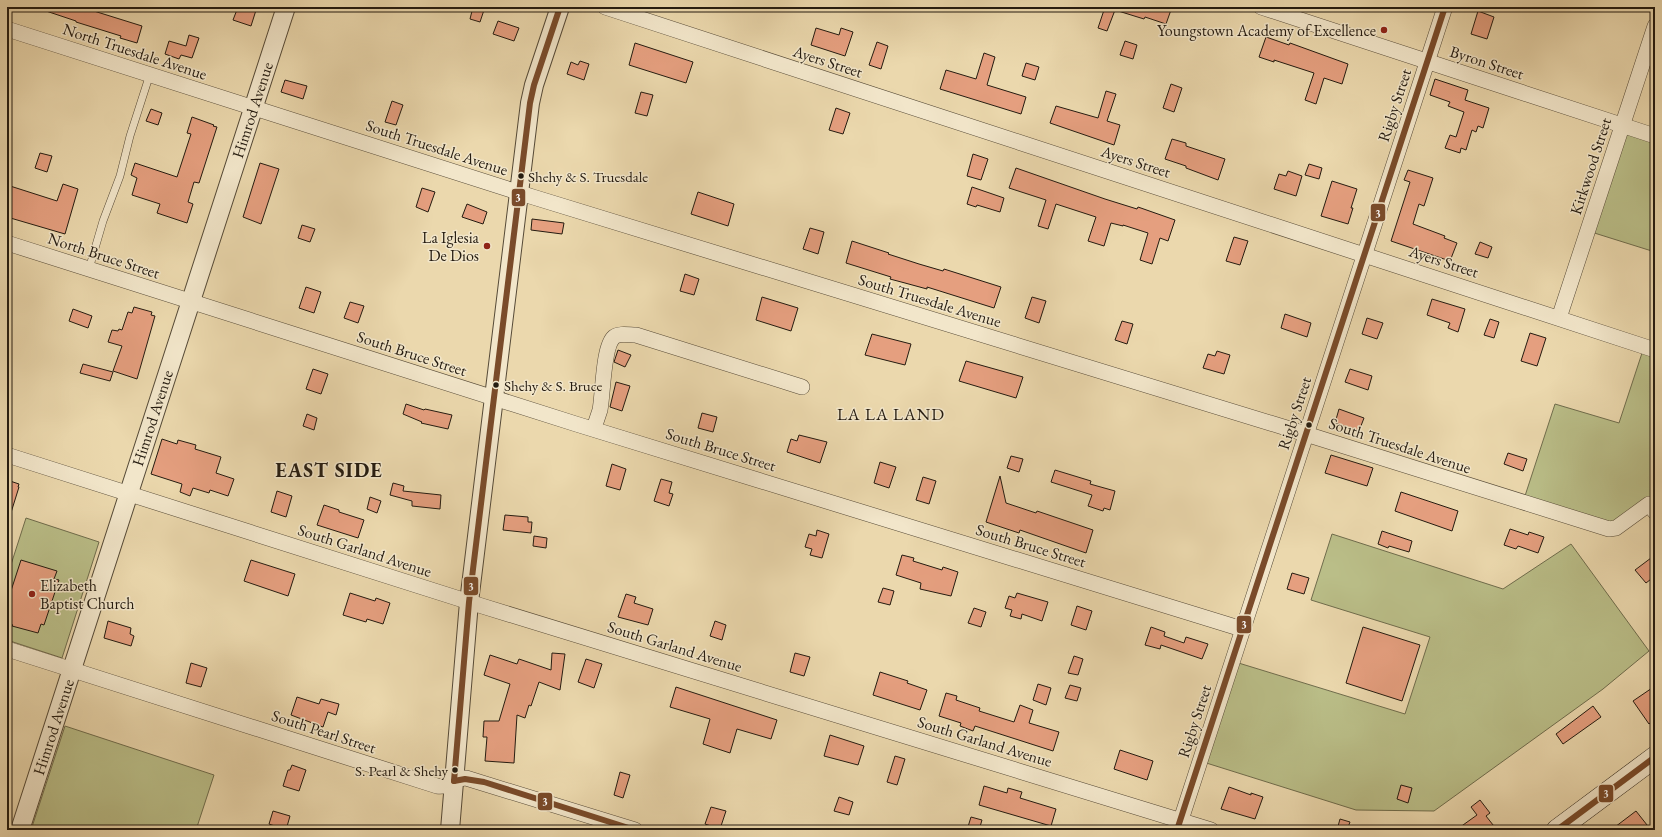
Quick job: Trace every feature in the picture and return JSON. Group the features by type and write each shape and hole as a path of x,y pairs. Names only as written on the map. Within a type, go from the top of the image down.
{"main road":[{"path":"1558,830 1655,757"}],"street":[{"name":"Himrod Avenue","path":"20,830 286,7"},
{"path":"450,830 469,602 530,103 534,85 560,7"},
{"name":"Ayers Street","path":"605,7 1655,350"},
{"name":"Byron Street","path":"1261,7 1655,136"},
{"name":"Rigby Street","path":"1179,825 1445,7"},
{"name":"Kirkwood Street","path":"1559,318 1655,26"},
{"name":"North Truesdale Avenue","path":"7,29 253,107"},
{"name":"South Truesdale Avenue","path":"253,107 519,193 1306,434 1598,526 1609,529 1616,528 1652,508"},
{"name":"North Bruce Street","path":"7,243 190,301"},
{"name":"South Bruce Street","path":"190,301 494,398 1242,629"},
{"path":"594,428 600,410 608,352 611,341 615,337 622,335 636,336 802,387"},
{"name":"South Garland Avenue","path":"7,455 1179,825 1211,830"},
{"name":"South Pearl Street","path":"7,648 437,786 443,787 460,778 484,782 634,830"}],"lane":[{"path":"90,269 103,220 120,176 130,136 150,74"}],"green space":[{"path":"1623,125 1655,136 1655,252 1588,231"},
{"path":"1644,347 1655,350 1655,512 1649,504 1616,528 1523,502 1555,404 1619,423"},
{"path":"26,518 99,542 62,658 7,640 7,577"},
{"path":"1332,534 1503,589 1571,544 1649,651 1603,689 1434,811 1356,810 1200,761 1232,661 1405,714 1430,637 1311,600"},
{"path":"65,726 214,775 196,830 31,830"}],"building":[{"path":"40,7 81,7 142,26 137,43 120,38 121,36 40,9"},
{"path":"238,7 257,7 251,26 233,20"},
{"path":"473,7 484,10 480,22 470,19"},
{"path":"1105,7 1172,7 1166,24 1115,10 1107,31 1098,28"},
{"path":"1478,11 1494,17 1487,39 1471,34"},
{"path":"498,21 519,28 514,41 493,34"},
{"path":"816,28 839,35 841,28 853,32 845,56 811,45"},
{"path":"189,35 199,38 192,58 181,55 179,59 165,54 169,41 186,46"},
{"path":"1266,37 1289,45 1290,43 1348,64 1342,84 1324,78 1316,104 1305,100 1314,73 1274,60 1274,62 1259,57"},
{"path":"1125,41 1137,45 1133,59 1120,55"},
{"path":"877,42 888,46 881,69 869,65"},
{"path":"635,43 693,62 686,83 629,65"},
{"path":"984,53 995,57 987,85 1026,97 1021,114 940,89 946,70 976,79"},
{"path":"580,61 589,64 584,80 567,74 571,62 578,65"},
{"path":"1026,63 1039,67 1035,80 1022,76"},
{"path":"1435,79 1468,90 1465,100 1489,108 1483,128 1478,126 1476,132 1472,130 1466,150 1461,148 1460,153 1445,148 1450,135 1456,137 1464,112 1448,106 1450,102 1430,95"},
{"path":"285,80 307,86 303,99 281,92"},
{"path":"1171,84 1182,88 1174,112 1163,108"},
{"path":"1106,91 1116,94 1107,121 1120,125 1114,145 1050,123 1056,106 1098,118"},
{"path":"641,92 653,95 647,116 635,113"},
{"path":"392,101 403,105 396,125 385,122"},
{"path":"836,108 850,113 843,134 829,130"},
{"path":"151,109 162,113 158,125 146,121"},
{"path":"192,117 217,127 199,183 194,182 188,202 193,204 187,223 157,213 160,204 132,195 137,178 131,175 135,163 177,177 191,134 187,133"},
{"path":"1172,139 1186,143 1186,146 1225,159 1218,180 1186,168 1186,166 1165,159"},
{"path":"40,153 52,156 47,172 35,168"},
{"path":"973,154 988,159 981,180 967,176"},
{"path":"260,163 279,169 261,224 243,217"},
{"path":"1309,164 1322,168 1319,179 1305,175"},
{"path":"1016,168 1105,199 1137,209 1138,207 1175,220 1168,241 1160,238 1152,264 1140,260 1148,233 1123,225 1111,223 1104,246 1088,241 1096,217 1056,204 1048,229 1038,226 1046,200 1009,188"},
{"path":"1408,170 1433,178 1424,206 1419,204 1413,224 1445,236 1444,238 1457,243 1450,261 1391,241 1410,182 1404,180"},
{"path":"1288,171 1302,176 1296,196 1274,189 1279,174 1286,176"},
{"path":"1332,181 1357,189 1348,224 1321,216"},
{"path":"63,184 78,189 65,234 7,217 7,185 57,201"},
{"path":"972,187 1004,198 1000,212 977,205 976,207 967,204"},
{"path":"422,188 435,192 428,212 416,207"},
{"path":"698,192 734,204 728,226 691,214"},
{"path":"467,204 487,212 483,224 462,217"},
{"path":"532,219 564,223 562,234 531,230"},
{"path":"302,225 315,229 310,242 298,238"},
{"path":"810,228 824,232 818,254 803,249"},
{"path":"1234,237 1248,241 1240,265 1226,261"},
{"path":"852,241 919,264 943,271 944,269 1001,287 994,308 927,287 927,289 890,279 891,277 846,263"},
{"path":"1480,242 1492,247 1488,258 1475,254"},
{"path":"685,274 699,279 694,295 680,291"},
{"path":"306,287 321,292 314,313 299,308"},
{"path":"762,297 798,308 791,331 756,320"},
{"path":"1032,297 1046,301 1039,323 1025,318"},
{"path":"1432,299 1465,309 1458,332 1448,328 1450,323 1427,315"},
{"path":"350,302 364,306 358,323 344,318"},
{"path":"134,307 152,312 151,315 155,316 137,379 113,371 122,346 108,342 112,330 122,330 128,312 132,313"},
{"path":"73,309 92,316 88,328 69,321"},
{"path":"1285,314 1311,323 1307,337 1281,328"},
{"path":"1367,318 1383,323 1377,339 1362,334"},
{"path":"1490,319 1499,322 1494,338 1484,335"},
{"path":"1122,321 1133,324 1127,344 1115,340"},
{"path":"1530,333 1546,338 1537,366 1521,361"},
{"path":"872,334 911,344 905,365 865,355"},
{"path":"618,350 631,355 625,367 614,362"},
{"path":"1217,351 1230,355 1224,374 1203,368 1208,354 1215,356"},
{"path":"966,361 1023,377 1016,398 959,381"},
{"path":"83,364 113,372 110,381 80,373"},
{"path":"313,369 328,374 321,394 306,389"},
{"path":"1350,369 1372,376 1368,390 1345,382"},
{"path":"616,382 630,386 622,411 610,407"},
{"path":"406,404 424,410 452,415 448,429 421,423 422,422 403,414"},
{"path":"1339,409 1364,418 1359,431 1335,423"},
{"path":"702,413 717,417 713,432 698,428"},
{"path":"307,414 317,418 314,430 303,426"},
{"path":"799,435 827,442 820,463 787,452 791,439 797,441"},
{"path":"162,439 177,444 178,440 196,445 195,449 221,457 216,473 234,479 228,496 210,490 209,493 193,488 190,496 180,492 182,484 151,474"},
{"path":"1508,453 1527,459 1523,471 1504,464"},
{"path":"1331,455 1373,468 1367,486 1325,473"},
{"path":"1011,456 1023,459 1019,472 1007,468"},
{"path":"880,462 896,467 889,488 874,483"},
{"path":"612,464 626,469 620,490 606,486"},
{"path":"1055,470 1091,481 1090,484 1115,491 1110,510 1104,508 1103,511 1088,506 1092,495 1051,482"},
{"path":"1000,476 1006,503 1036,513 1037,511 1093,530 1086,553 1020,530 1019,533 986,522"},
{"path":"923,477 936,481 929,504 916,500"},
{"path":"661,479 672,482 669,493 673,494 669,506 654,501"},
{"path":"7,480 19,484 9,519 7,519"},
{"path":"393,483 404,486 403,491 441,495 440,509 412,506 412,501 390,495"},
{"path":"277,491 292,496 286,517 271,512"},
{"path":"1401,492 1458,511 1452,531 1395,511"},
{"path":"370,497 381,501 377,513 367,509"},
{"path":"324,505 339,510 339,512 364,520 358,538 317,525"},
{"path":"505,515 528,517 528,522 532,522 531,533 503,530"},
{"path":"1510,529 1528,535 1529,532 1544,537 1538,553 1518,546 1516,549 1504,545"},
{"path":"817,530 829,534 822,558 810,555 812,549 805,547 809,534 816,536"},
{"path":"1382,531 1412,541 1409,552 1389,546 1388,548 1378,544"},
{"path":"534,536 547,538 546,548 533,546"},
{"path":"902,555 914,558 913,561 942,570 943,567 958,572 951,596 920,589 921,583 896,575"},
{"path":"1655,555 1655,576 1646,583 1635,570"},
{"name":"Elizabeth Baptist Church","path":"21,560 57,571 54,579 59,580 44,625 41,624 38,633 12,626 13,625 7,623 7,603"},
{"path":"251,560 295,574 288,596 244,581"},
{"path":"1292,573 1309,578 1304,594 1287,589"},
{"path":"883,588 894,591 890,605 878,602"},
{"path":"350,593 375,601 376,598 390,603 383,624 367,619 366,622 343,615"},
{"path":"1017,593 1048,602 1042,621 1022,614 1021,619 1010,616 1012,610 1005,608 1009,596 1015,598"},
{"path":"626,594 636,597 634,603 653,609 648,625 618,617"},
{"path":"1077,606 1092,611 1086,630 1071,625"},
{"path":"974,608 986,612 981,627 968,623"},
{"path":"108,621 131,628 130,634 134,636 131,646 104,638"},
{"path":"715,621 726,625 722,640 710,636"},
{"path":"1151,627 1165,632 1164,636 1184,643 1186,637 1208,644 1202,659 1161,645 1160,649 1145,645"},
{"path":"1363,627 1420,645 1402,701 1346,683"},
{"path":"552,653 565,654 560,690 539,682 531,706 529,705 525,718 517,715 514,763 485,761 487,737 483,737 484,721 499,721 510,684 484,675 490,655 517,664 519,659 551,670"},
{"path":"795,653 810,657 804,676 790,672"},
{"path":"1074,656 1083,659 1078,675 1068,673"},
{"path":"586,659 602,664 594,688 578,682"},
{"path":"191,663 207,668 201,687 186,683"},
{"path":"880,672 908,681 907,683 927,690 920,710 873,695"},
{"path":"1038,684 1051,688 1046,705 1033,700"},
{"path":"1070,685 1081,688 1077,701 1065,698"},
{"path":"1655,686 1655,719 1649,724 1633,701"},
{"path":"676,687 777,720 771,739 737,729 730,753 703,744 710,719 670,707"},
{"path":"946,693 957,696 956,700 980,708 979,711 1014,722 1020,705 1033,710 1029,723 1059,732 1053,751 975,726 973,731 960,726 961,723 939,716"},
{"path":"297,697 319,704 321,699 339,704 336,715 328,712 323,727 291,715"},
{"path":"1593,706 1601,717 1563,744 1556,734"},
{"path":"830,735 864,746 858,765 824,756"},
{"path":"1120,750 1153,761 1147,780 1114,769"},
{"path":"895,756 905,759 897,785 887,782"},
{"path":"292,765 306,770 299,791 283,786 288,770 290,770"},
{"path":"620,772 630,775 623,798 614,795"},
{"path":"1401,785 1412,788 1408,803 1397,799"},
{"path":"984,786 1007,793 1008,788 1022,792 1020,798 1056,809 1051,826 979,805"},
{"path":"1229,787 1251,795 1251,793 1263,797 1255,819 1221,809"},
{"path":"839,797 853,802 849,815 834,811"},
{"path":"1480,800 1490,813 1486,816 1497,830 1456,830 1477,815 1471,807"},
{"path":"711,807 726,811 720,829 705,824"},
{"path":"273,811 290,816 286,830 269,824"},
{"path":"1636,811 1651,830 1611,830"},
{"path":"971,817 982,820 979,830 967,830"},
{"path":"1340,819 1350,822 1347,830 1337,830"}],"transit line":[{"name":"3","path":"454,781 469,602 530,103 534,85 560,7"},
{"name":"3","path":"1177,830 1445,7"},
{"name":"3","path":"1557,830 1655,757"},
{"name":"3","path":"454,781 465,779 484,782 635,830"}],"place":[{"name":"Youngstown Academy of Excellence","path":"1384,30"},
{"name":"Shehy & S. Truesdale","path":"521,176"},
{"name":"La Iglesia De Dios","path":"487,246"},
{"name":"Shehy & S. Bruce","path":"496,385"},
{"name":"Elizabeth Baptist Church","path":"32,594"},
{"name":"S. Pearl & Shehy","path":"455,770"}],"district":[{"name":"LA LA LAND","path":"891,414"},
{"name":"EAST SIDE","path":"329,470"}]}
